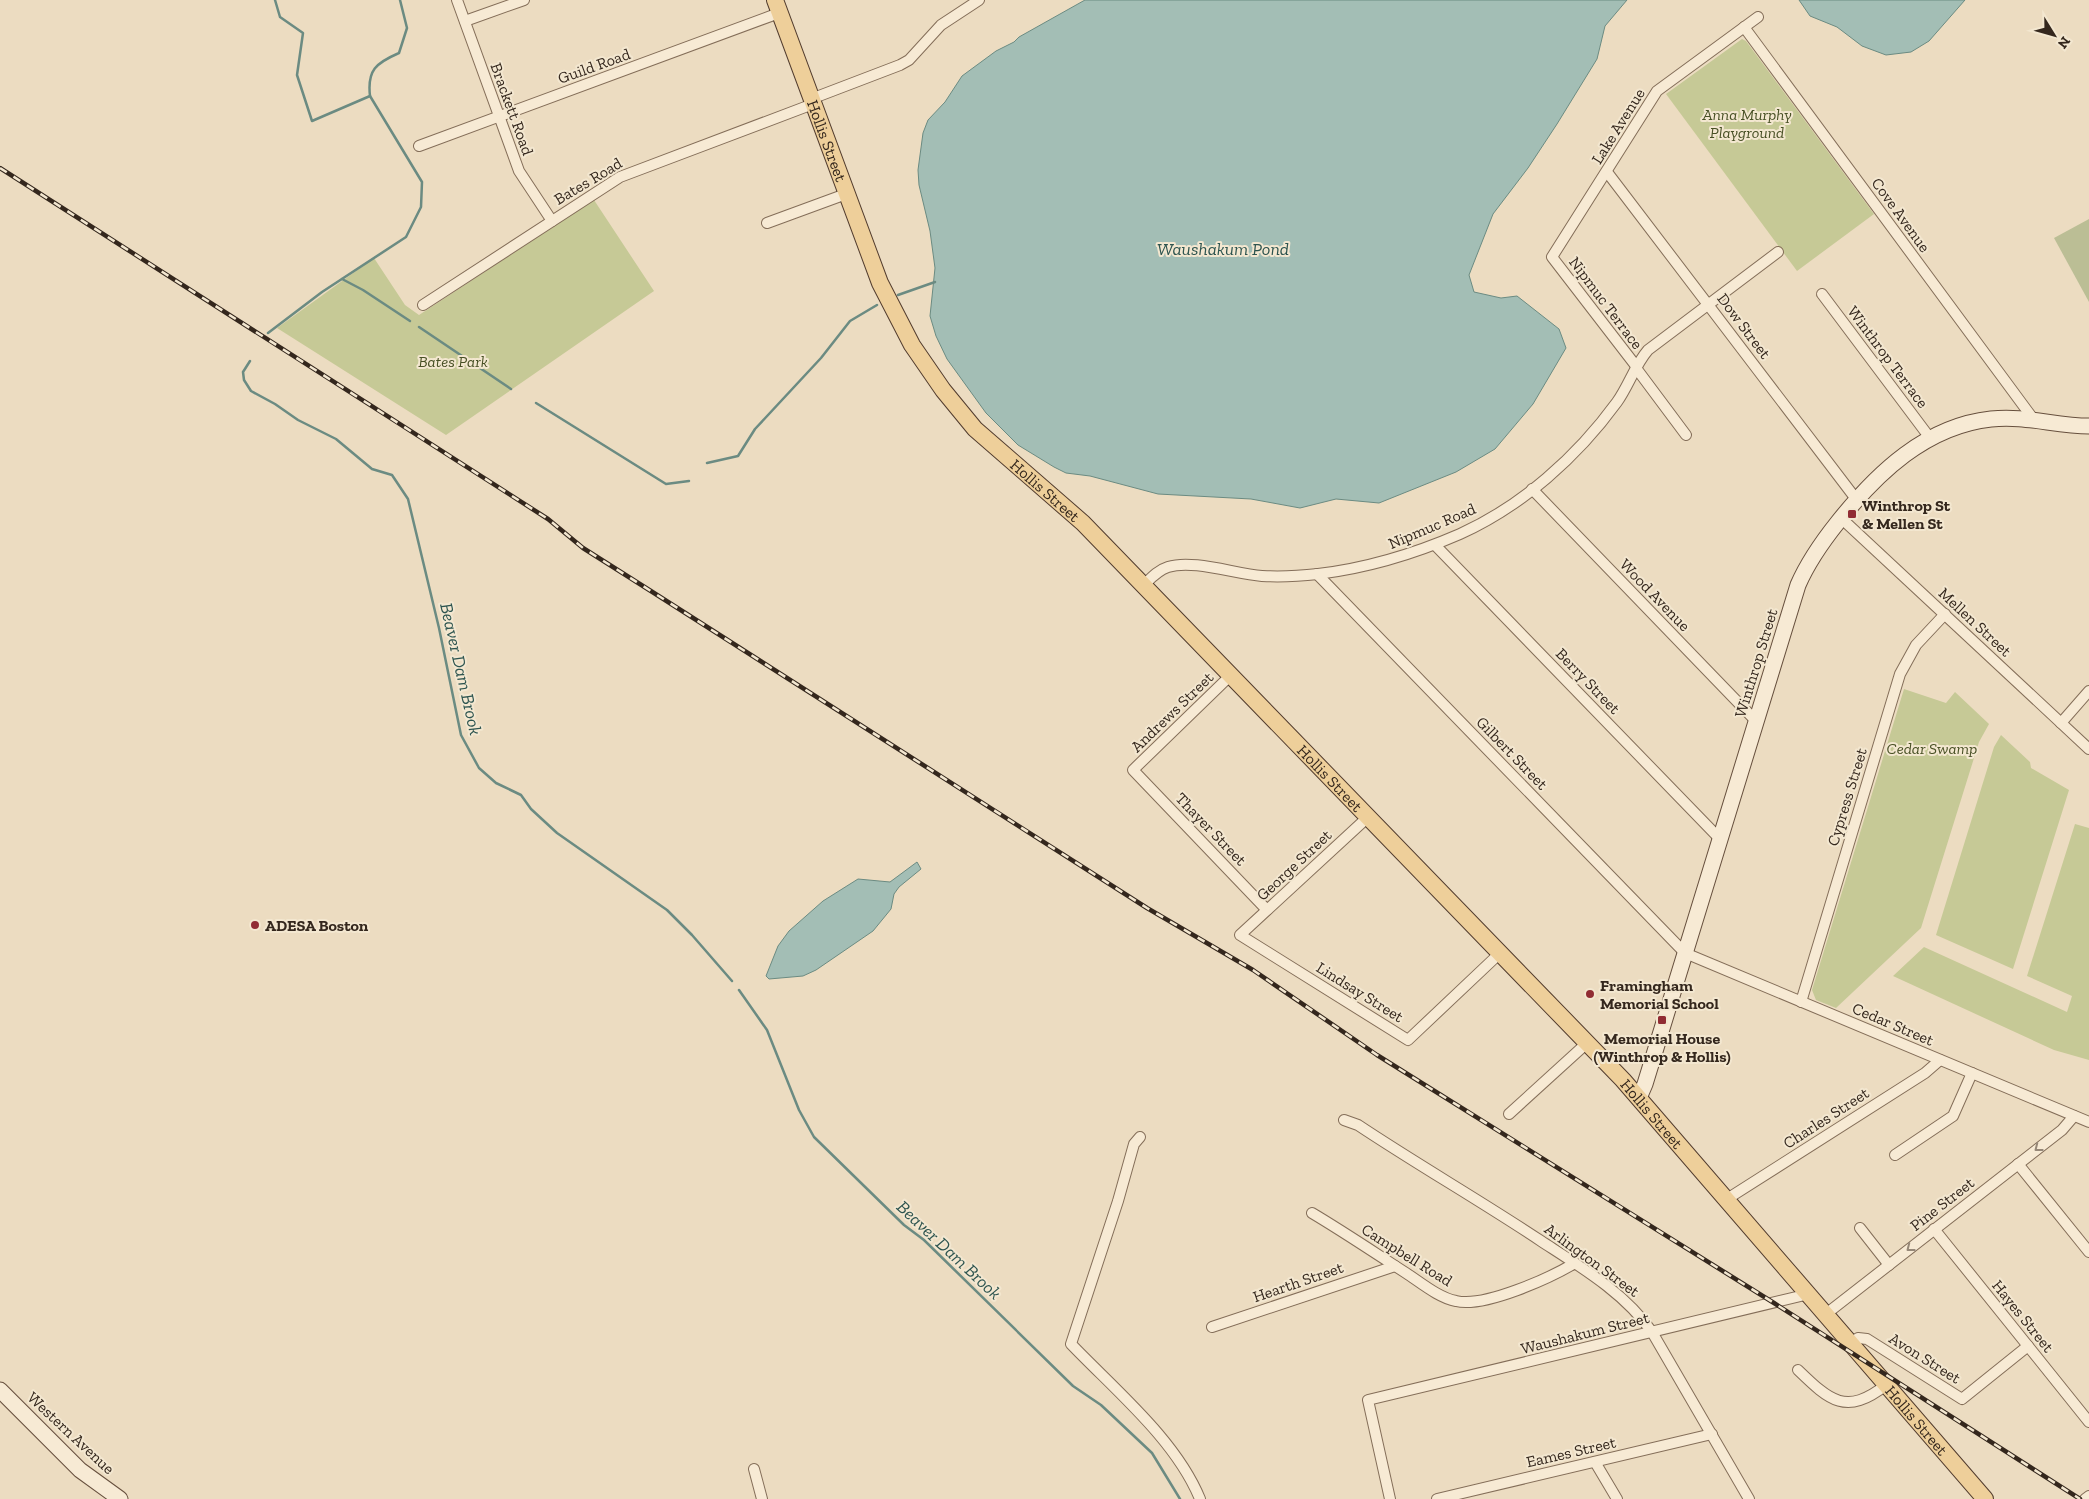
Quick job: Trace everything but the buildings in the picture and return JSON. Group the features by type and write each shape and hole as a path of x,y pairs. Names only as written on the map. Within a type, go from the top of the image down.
{"main road":[{"name":"Hollis Street","path":"777,7 869,258 893,312 912,345 943,390 975,429 1068,509 1144,585 1639,1098 1985,1499"}],"street":[{"name":"Brackett Road","path":"457,0 524,182 552,221"},
{"path":"465,21 524,0"},
{"name":"Bates Road","path":"423,305 620,177 812,102 900,65 909,60 941,26 979,0"},
{"name":"Guild Road","path":"419,146 777,7"},
{"name":"Lake Avenue","path":"1552,257 1662,86 1758,17"},
{"name":"Cove Avenue","path":"1744,27 2034,420"},
{"name":"Dow Street","path":"1607,172 1856,499"},
{"path":"767,223 846,194"},
{"name":"Nipmuc Road","path":"1144,585 1157,573 1168,567 1186,565 1263,576 1317,574 1373,565 1435,545 1477,525 1532,489 1563,464 1589,438 1620,398 1636,367 1648,350 1778,252"},
{"name":"Nipmuc Terrace","path":"1552,257 1686,435"},
{"name":"Winthrop Terrace","path":"1822,294 1930,438"},
{"name":"Winthrop Street","path":"1639,1098 1645,1084 1798,586 1810,560 1856,499 1889,467 1930,438 1959,425 2006,418 2089,426"},
{"name":"Wood Avenue","path":"1532,489 1756,721"},
{"name":"Mellen Street","path":"1841,518 2089,749"},
{"name":"Berry Street","path":"1435,545 1720,839"},
{"name":"Gilbert Street","path":"1317,574 1685,954"},
{"name":"Cypress Street","path":"1801,1002 1900,674 1916,645 1945,614"},
{"name":"Andrews Street","path":"1133,770 1231,675"},
{"path":"2061,723 2089,691"},
{"name":"Thayer Street","path":"1133,770 1267,910"},
{"name":"George Street","path":"1240,935 1368,816"},
{"name":"Lindsay Street","path":"1240,935 1408,1040 1500,953"},
{"name":"Cedar Street","path":"1685,954 2089,1122"},
{"path":"1509,1114 1587,1043"},
{"name":"Charles Street","path":"1727,1199 1940,1060"},
{"path":"1895,1155 1955,1114 1972,1073"},
{"name":"Pine Street","path":"1826,1314 2062,1130 2074,1116"},
{"name":"Arlington Street","path":"1344,1120 1358,1125 1574,1263 1639,1313 1652,1332 1749,1499"},
{"path":"1140,1137 1134,1144 1071,1344 1170,1448 1188,1474 1200,1499"},
{"path":"2018,1164 2089,1252"},
{"name":"Campbell Road","path":"1312,1213 1426,1286 1455,1301 1470,1302 1498,1296 1529,1285 1574,1263"},
{"path":"1860,1228 1889,1265"},
{"name":"Hayes Street","path":"1934,1229 2089,1422"},
{"name":"Hearth Street","path":"1212,1327 1394,1266"},
{"name":"Waushakum Street","path":"1390,1499 1368,1400 1810,1294"},
{"name":"Avon Street","path":"1850,1343 1858,1338 1867,1339 1962,1399 2028,1346"},
{"path":"1798,1370 1824,1395 1844,1403 1864,1400 1886,1385"},
{"name":"Western Avenue","path":"0,1390 80,1470 120,1499"},
{"name":"Eames Street","path":"1437,1499 1712,1434"},
{"path":"1595,1462 1617,1499"},
{"path":"754,1469 762,1499"},
{"path":"2085,1499 2089,1496"}],"green space":[{"name":"Anna Murphy Playground","path":"1742,39 1746,41 1874,214 1797,271 1666,94"},
{"name":"Bates Park","path":"594,200 654,291 446,435 277,328 374,258 405,305 419,315"},
{"path":"2089,219 2089,302 2054,238"},
{"name":"Cedar Swamp","path":"1904,689 1946,703 1955,692 1989,724 1979,742 1921,928 1836,1008 1816,1000 1812,990"},
{"name":"Cedar Swamp","path":"2001,735 2030,762 2031,768 2069,790 2013,969 1936,935 1994,747"},
{"path":"2075,824 2089,828 2089,1060 2054,1050 1893,976 1924,947 2067,1012 2072,996 2027,976"}],"water":[{"name":"Waushakum Pond","path":"1085,0 1627,0 1605,26 1597,59 1557,124 1528,168 1493,214 1469,275 1474,292 1501,298 1517,296 1559,329 1566,348 1533,404 1495,449 1456,472 1379,503 1336,499 1300,508 1251,499 1158,494 1090,476 1066,473 1018,445 986,413 947,359 936,336 930,316 935,268 930,231 919,185 918,170 923,133 928,120 945,102 962,76 996,51"},
{"path":"1799,0 1965,0 1929,41 1911,52 1886,55 1862,46 1837,27 1810,16"},
{"path":"917,862 921,869 899,887 894,894 891,909 873,931 816,970 803,976 769,979 766,976 778,946 789,931 823,901 858,879 890,882"}],"waterway":[{"path":"268,333 322,292 406,237 421,207 422,182 370,96 312,121 297,75 303,33 280,17 275,0"},
{"path":"370,96 370,80 375,68 384,60 399,53 407,28 400,0"},
{"path":"342,279 363,290 410,321"},
{"path":"898,295 935,282"},
{"path":"707,463 738,456 755,429 821,358 850,321 877,305"},
{"path":"419,327 511,389"},
{"name":"Beaver Dam Brook","path":"250,361 243,372 244,380 251,391 275,404 298,420 336,439 372,469 392,475 408,499 439,628 461,735 479,768 496,783 521,795 531,809 557,833 667,910 692,935 732,981"},
{"path":"536,403 666,484 689,481"},
{"name":"Beaver Dam Brook","path":"739,990 767,1030 799,1110 814,1137 904,1225 924,1240 1073,1386 1101,1405 1152,1453 1180,1499"}],"railway":[{"path":"0,168 548,519 583,548 1147,908 1253,970 1377,1055 1774,1303 2080,1499"}],"place":[{"name":"Winthrop St & Mellen St","path":"1852,514"},
{"name":"ADESA Boston","path":"255,925"},
{"name":"Framingham Memorial School","path":"1590,994"},
{"name":"Memorial House (Winthrop & Hollis)","path":"1662,1020"}]}
